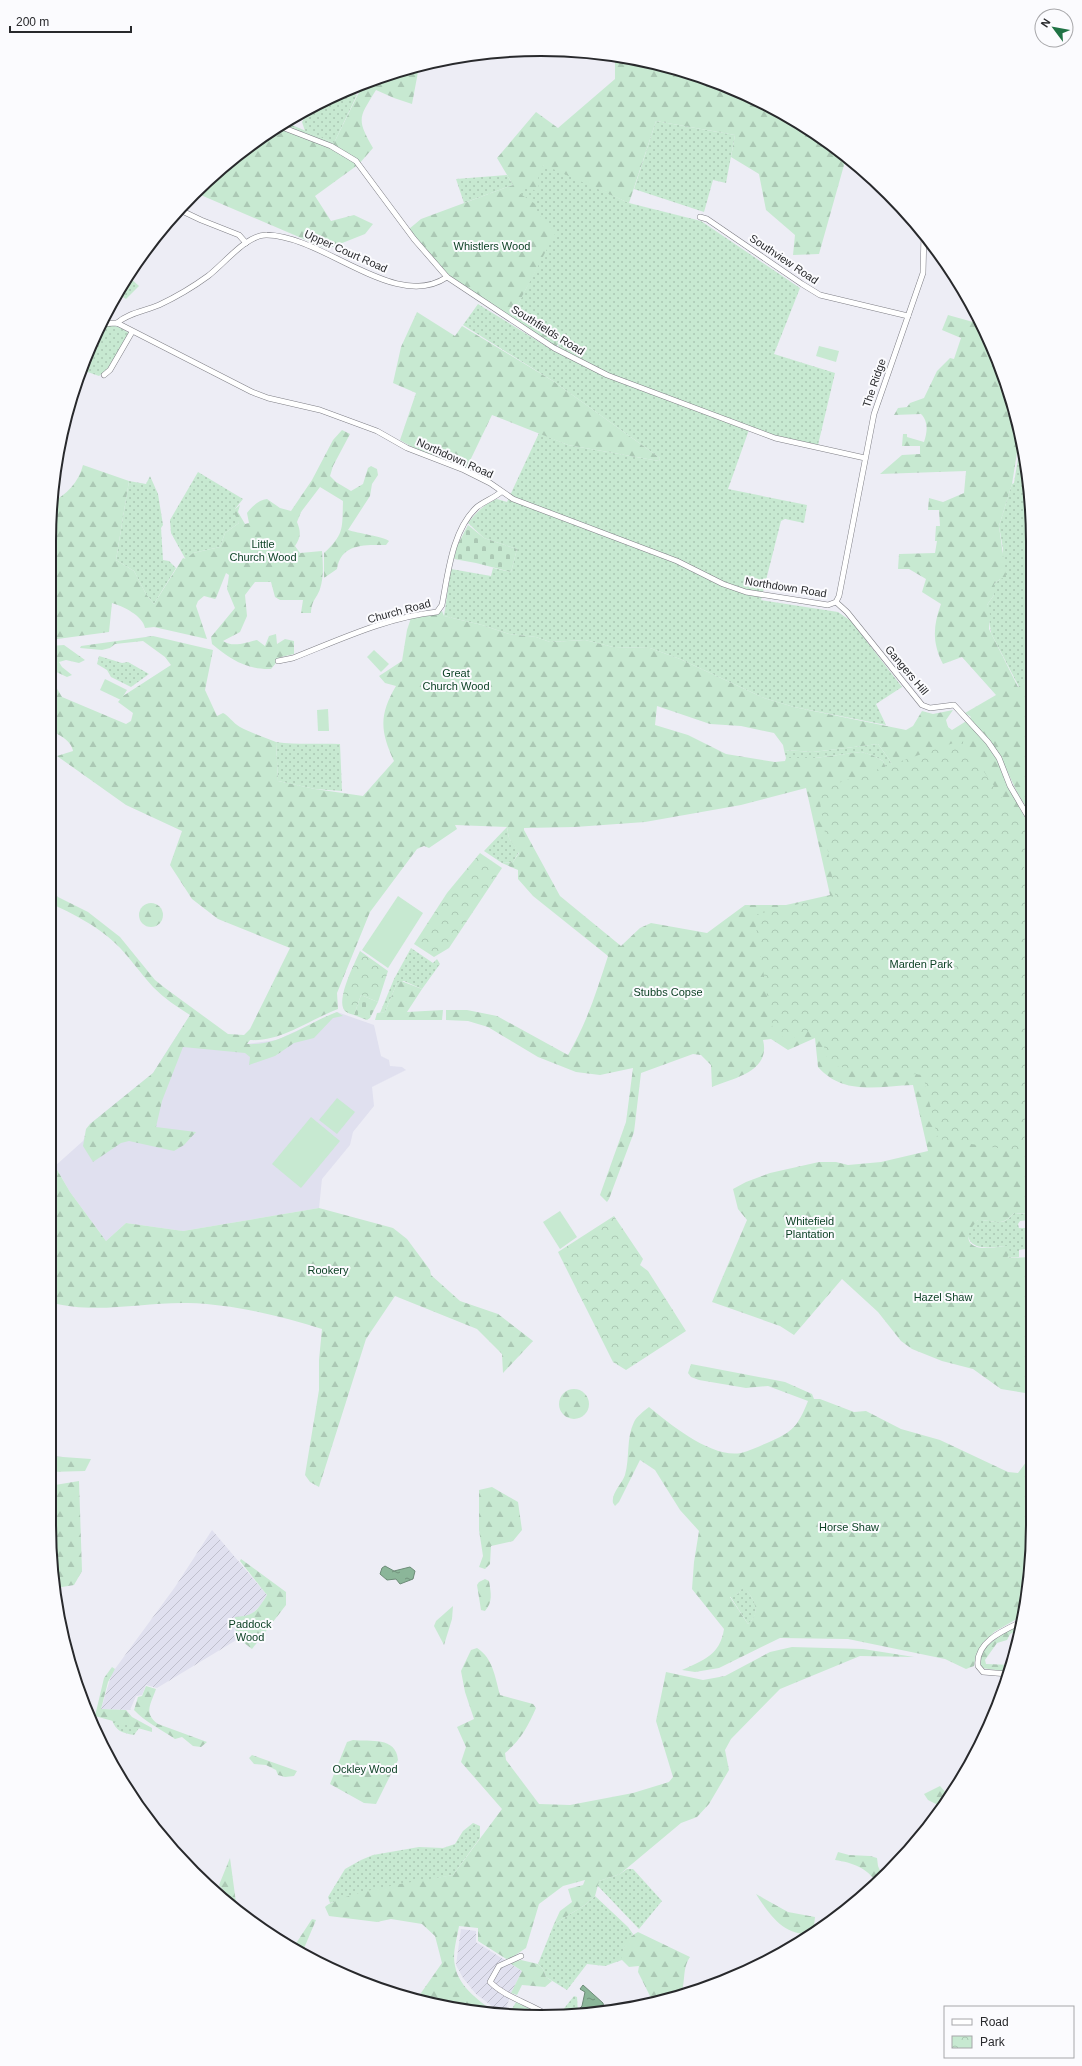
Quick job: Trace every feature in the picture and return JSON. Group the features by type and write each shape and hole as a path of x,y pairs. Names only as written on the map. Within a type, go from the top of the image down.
{"street":[{"name":"Southfields Road","path":"286,129 331,146 356,161 414,239 447,277 554,348 603,374 775,438 865,458"},
{"path":"184,212 239,235 246,243"},
{"name":"Southview Road","path":"700,217 707,219 820,295 908,316"},
{"name":"Upper Court Road","path":"117,323 129,316 158,306 188,289 209,275 253,238 266,235 296,240 313,246 368,274 400,285 424,286 438,282 447,277"},
{"name":"The Ridge","path":"836,602 839,596 874,414 923,273 924,243"},
{"path":"108,322 117,323"},
{"name":"Northdown Road","path":"117,323 252,392 268,398 320,410 364,425 387,435 407,448 464,470 490,483 513,499 677,561 723,584 746,592 828,605 836,602"},
{"path":"104,375 110,370 132,332"},
{"name":"Church Road","path":"278,662 293,658 390,622 420,614 437,612 442,605 452,548 462,528 476,508 501,492"},
{"name":"Gangers Hill","path":"836,602 847,612 922,705 930,708 954,705 966,717 999,758 1010,786 1026,813"},
{"path":"1002,1674 987,1673 980,1670 978,1666 978,1657 994,1635 1016,1624"},
{"path":"521,1956 499,1966 490,1982 499,1991 540,2010"}],"shaded area":[{"path":"337,1012 374,1025 381,1056 389,1060 390,1066 402,1067 406,1070 372,1087 374,1106 353,1132 350,1145 322,1179 319,1208 183,1231 126,1223 106,1241 70,1192 56,1168 56,1165 83,1141 90,1124 153,1073 190,1015 247,1044 277,1040"},
{"path":"212,1530 267,1595 260,1606 234,1630 238,1639 157,1688 146,1685 142,1695 136,1696 130,1710 101,1709 112,1673 175,1587"},
{"path":"461,1929 476,1931 476,1942 522,1971 511,1993 506,2009 494,2008 476,1994 463,1978 456,1965"}],"green space":[{"name":"Whistlers Wood","path":"615,62 636,65 697,82 756,106 784,121 845,163 819,254 793,255 795,235 766,210 759,174 731,157 735,135 656,121 629,203 544,165 538,173 539,193 525,185 519,193 537,205 536,212 556,232 516,308 559,343 555,348 448,275 409,229 421,219 513,185 497,158 536,112 558,128 615,79"},
{"path":"418,72 412,104 376,90 363,113 362,118 364,130 373,148 359,164 315,196 331,221 354,215 373,224 365,234 327,249 201,195 221,176 246,156 292,125 334,143 359,91"},
{"path":"355,93 357,95 334,143 305,131 302,122 304,118 326,106"},
{"path":"656,121 735,135 726,183 713,180 704,212 634,189"},
{"path":"545,164 629,203 701,221 800,288 774,354 835,373 818,445 782,438 750,427 728,489 807,505 804,523 785,519 781,521 761,600 838,612 851,621 902,687 876,704 886,725 794,707 764,698 680,659 650,648 613,647 585,640 550,642 536,637 509,634 482,625 444,616 451,569 491,576 493,568 511,572 517,549 484,538 468,523 474,515 488,503 497,499 507,502 539,433 568,445 659,461 660,458 553,381 463,325 478,304 557,353 559,343 516,308 555,232 522,202 517,188"},
{"path":"507,175 513,185 464,203 456,179"},
{"path":"133,280 139,286 126,299 122,296"},
{"path":"417,312 455,336 462,326 553,381 660,458 659,461 568,445 492,415 466,469 412,447 400,440 416,393 393,383 401,347"},
{"path":"948,315 973,322 973,320 989,355 1000,385 1018,449 1012,484 999,526 1006,577 1000,579 994,584 994,595 987,605 990,614 989,629 1018,687 1026,682 1026,807 999,754 969,719 971,717 965,713 996,695 962,657 943,664 935,642 936,620 941,604 922,592 926,579 909,569 898,569 899,554 935,553 937,541 935,541 936,526 940,526 939,510 928,510 929,498 943,502 964,493 966,471 880,474 902,455 920,454 920,446 902,446 903,434 907,434 907,437 924,442 927,428 924,417 921,414 894,415 898,408 907,407 910,403 924,398 937,371 950,358 954,359 961,338 942,330"},
{"path":"106,325 119,327 129,333 109,368 99,376 87,372"},
{"path":"819,346 839,351 836,362 816,356"},
{"name":"Little Church Wood","path":"342,430 350,434 333,466 330,476 336,482 351,491 363,484 368,468 371,466 377,469 378,475 372,484 370,496 348,530 389,541 386,545 362,546 349,550 343,554 337,569 324,578 324,553 336,541 341,530 343,501 320,487 301,512 297,522 300,532 295,546 300,553 322,551 322,580 319,593 312,605 311,613 301,613 303,600 280,600 275,597 271,582 255,582 245,595 247,616 240,632 223,641 236,644 257,640 265,646 269,636 276,634 277,644 285,639 294,641 294,654 281,657 271,669 262,669 254,668 232,659 212,644 211,637 235,608 227,589 229,575 226,573 216,598 204,596 198,601 196,606 207,639 154,627 145,628 141,619 122,606 112,603 109,632 56,639 56,541 58,499 67,492 75,482 83,465 129,481 116,560 134,571 146,594 154,604 183,558 186,559 193,553 220,547 225,533 239,523 235,515 235,509 240,505 238,512 245,524 249,523 247,513 249,510 256,504 267,499 280,508 291,511 312,480 333,440"},
{"path":"1018,455 1025,509 1026,541 1026,682 1019,687 991,633 987,605 994,595 994,584 1000,579 1003,549 999,526 1012,484 1014,483"},
{"path":"198,472 243,499 235,509 239,523 225,533 220,547 193,553 186,560 171,533 170,520"},
{"path":"150,476 158,494 163,525 161,528 163,560 169,561 176,568 154,604 146,594 134,571 116,560 129,481 146,484"},
{"path":"468,525 484,538 517,549 511,572 454,559 457,546"},
{"path":"442,611 444,616 482,625 509,634 536,637 550,642 585,640 613,647 650,648 680,659 764,698 794,707 906,730 913,726 922,711 933,714 953,710 946,720 948,727 952,730 968,720 988,744 998,760 1026,819 1026,1214 1014,1213 1009,1218 1001,1222 978,1220 970,1230 968,1238 972,1245 980,1248 1008,1246 1010,1252 1007,1258 1026,1257 1026,1393 1001,1389 973,1369 942,1361 912,1349 901,1341 878,1312 842,1279 794,1335 780,1326 712,1302 747,1220 738,1209 733,1189 746,1182 770,1173 819,1162 836,1162 848,1165 881,1162 928,1151 913,1085 862,1087 850,1086 839,1082 828,1076 818,1067 815,1038 788,1050 771,1039 763,1040 764,1051 762,1059 756,1066 749,1072 712,1087 711,1065 701,1055 693,1054 641,1073 634,1132 607,1202 600,1195 626,1122 633,1068 600,1075 576,1072 538,1057 488,1027 468,1021 446,1020 446,1010 467,1010 497,1016 568,1055 575,1043 596,994 608,956 533,896 518,879 518,870 502,863 513,862 519,853 509,838 507,827 455,825 457,829 429,848 424,846 417,849 370,912 337,993 338,1009 284,1034 273,1038 250,1040 247,1044 270,1042 291,1034 337,1012 343,1016 333,1018 314,1038 294,1043 275,1056 249,1065 250,1057 245,1053 183,1047 162,1101 156,1127 196,1132 184,1145 174,1151 129,1141 121,1143 93,1162 83,1146 86,1129 90,1124 153,1073 190,1015 157,991 125,953 108,937 84,920 56,906 56,896 88,912 120,937 155,980 228,1034 244,1035 250,1029 290,948 218,919 192,899 170,865 182,831 126,805 57,756 73,751 70,744 56,733 56,687 62,697 126,724 131,721 133,713 118,702 123,696 171,665 165,657 143,641 115,644 110,648 102,650 80,648 81,646 153,636 213,650 205,690 217,716 223,713 240,727 276,742 278,781 315,789 363,796 394,761 386,741 383,723 390,696 396,686 385,683 379,676 402,661 407,630 411,618 431,615","holes":["657,706 710,724 741,726 774,733 783,745 784,750 813,752 878,744 889,759 910,803 905,811 883,761 872,755 861,752 815,758 786,758 785,761 775,762 726,754 688,735 655,725","806,788 830,895 786,905 745,905 707,933 651,923 640,928 621,946 560,896 524,828 575,827 645,822 741,805"]},
{"path":"64,645 85,660 79,663 66,660 59,662 62,667 72,675 67,677 56,672 56,646"},
{"path":"374,650 389,664 381,672 367,657"},
{"path":"99,656 122,663 128,662 149,674 131,687 111,677 107,670 97,664"},
{"path":"105,679 127,690 121,700 100,690"},
{"path":"328,709 329,731 318,731 317,710"},
{"name":"Marden Park","path":"962,740 1026,832 1026,861 1024,865 1026,884 1026,1112 1024,1152 938,1139 923,1075 829,1066 819,1027 788,1040 773,1031 754,915 835,895 818,790"},
{"path":"276,742 340,744 342,791 315,789 278,781"},
{"path":"878,744 889,759 910,802 922,796 928,780 934,784 936,789 914,819 908,846 898,859 869,849 858,847 852,848 849,845 865,828 880,837 895,839 902,825 905,811 883,761 872,755 861,752 815,758 786,758 784,750 813,752"},
{"path":"507,827 509,838 519,852 513,862 502,863 484,851"},
{"path":"480,853 502,868 449,948 434,957 414,944 447,893"},
{"path":"398,896 423,913 388,968 362,950"},
{"path":"151,903 160,906 163,915 160,924 151,927 142,924 139,915 142,906"},
{"path":"411,948 433,963 437,959 440,964 422,989 404,981 397,983 385,1012 380,1013 394,979"},
{"path":"360,951 388,971 378,1002 361,995 354,1015 345,1011 342,999 350,972"},
{"path":"401,981 422,989 407,1012 443,1010 442,1020 375,1020 377,1013 385,1012 397,983"},
{"path":"361,995 378,1002 370,1018 367,1020 354,1015"},
{"path":"337,1098 355,1112 337,1134 319,1120"},
{"path":"311,1117 340,1141 301,1188 272,1164"},
{"name":"Rookery","path":"56,1168 70,1192 106,1241 126,1223 183,1231 319,1208 393,1228 407,1239 430,1270 431,1275 460,1301 498,1314 533,1341 503,1373 502,1354 477,1329 395,1296 366,1339 319,1487 310,1482 305,1475 319,1390 319,1360 322,1329 239,1308 205,1304 170,1303 101,1308 67,1306 56,1304"},
{"path":"560,1211 577,1237 560,1249 543,1222"},
{"path":"1014,1213 1026,1214 1026,1220 1020,1221 1018,1224 1019,1228 1026,1228 1026,1249 1019,1250 1019,1257 1006,1258 1008,1246 981,1247 976,1246 969,1239 968,1233 971,1226 978,1220 1002,1222 1010,1218"},
{"path":"614,1216 643,1259 640,1265 648,1271 686,1331 626,1370 613,1362 558,1252"},
{"name":"Horse Shaw","path":"691,1364 785,1382 812,1394 814,1399 820,1399 854,1412 866,1411 901,1429 940,1440 1008,1472 1018,1473 1026,1462 1025,1557 1017,1619 994,1632 976,1655 974,1666 966,1669 945,1659 848,1639 780,1638 719,1668 695,1672 682,1670 710,1656 719,1645 724,1629 692,1589 694,1562 699,1531 680,1510 655,1470 640,1460 619,1502 615,1506 613,1503 615,1492 625,1475 630,1435 634,1422 638,1416 649,1407 692,1439 717,1450 729,1453 741,1453 776,1439 789,1431 801,1417 808,1401 768,1386 746,1388 699,1380 691,1377 688,1373","holes":["743,1587 750,1595 755,1605 755,1615 748,1624 730,1597 739,1593"]},
{"path":"574,1389 585,1393 589,1404 585,1415 574,1419 563,1415 559,1404 563,1393"},
{"path":"56,1456 91,1459 85,1471 56,1472"},
{"path":"79,1481 82,1571 74,1585 60,1587 57,1557 56,1485"},
{"path":"492,1487 518,1502 522,1530 513,1541 491,1546 490,1564 485,1569 479,1567 483,1556 479,1530 479,1490"},
{"name":"Paddock Wood","path":"241,1559 286,1592 286,1605 252,1649 240,1639 236,1633 235,1617 254,1612 267,1595 240,1561"},
{"path":"485,1579 489,1581 491,1597 488,1608 485,1611 481,1610 477,1585"},
{"path":"743,1586 751,1595 756,1610 753,1619 748,1624 730,1596 739,1593"},
{"path":"453,1606 452,1619 444,1645 434,1626 436,1621"},
{"path":"1015,1627 1014,1632 1010,1634 1007,1640 997,1643 985,1660 986,1664 1005,1665 1003,1671 982,1668 980,1661 986,1648"},
{"path":"792,1647 863,1649 914,1657 860,1656 780,1689 731,1739 725,1750 729,1770 709,1804 697,1817 681,1823 620,1874 599,1881 595,1896 585,1905 554,1924 560,1911 572,1902 568,1889 583,1885 585,1880 563,1886 539,1904 526,1948 508,1960 478,1941 478,1928 459,1926 454,1956 457,1974 466,1988 487,2007 446,2001 421,1994 442,1963 435,1936 422,1924 391,1919 377,1922 329,1916 325,1907 335,1901 349,1896 405,1883 453,1875 502,1809 461,1762 466,1747 457,1727 474,1719 465,1692 461,1671 471,1650 477,1648 487,1657 493,1668 500,1695 533,1704 536,1708 524,1732 505,1753 506,1760 539,1804 570,1805 633,1793 669,1782 673,1777 656,1721 666,1672 703,1680 725,1676 770,1652"},
{"path":"112,1667 115,1669 108,1682 101,1709 126,1710 132,1717 152,1728 152,1732 95,1716 104,1678"},
{"path":"146,1686 156,1689 150,1704 149,1712 153,1720 158,1724 207,1742 201,1747 193,1746 182,1737 175,1739 138,1714 134,1710 138,1697 142,1696"},
{"path":"112,1720 139,1728 134,1735 126,1733 115,1727"},
{"name":"Ockley Wood","path":"353,1740 381,1742 393,1747 396,1752 398,1760 376,1804 364,1803 330,1784 347,1742"},
{"path":"252,1755 297,1771 294,1776 285,1777 278,1775 276,1770 266,1765 254,1764 249,1758"},
{"path":"940,1786 945,1792 937,1804 928,1800 924,1794"},
{"path":"473,1823 480,1826 480,1838 453,1875 361,1893 330,1903 328,1897 345,1869 361,1860 373,1855 419,1847 443,1848 455,1844 463,1831"},
{"path":"838,1852 849,1855 870,1856 877,1858 880,1871 873,1878 864,1869 835,1860"},
{"path":"230,1858 236,1902 219,1885"},
{"path":"627,1869 633,1869 662,1901 639,1929 597,1885 599,1881 620,1874"},
{"path":"756,1894 788,1912 815,1917 814,1925 801,1934 794,1932 779,1923 767,1910"},
{"path":"595,1896 628,1927 633,1934 624,1948 622,1960 605,1966 587,1964 567,1990 546,1977 543,1969 538,1964 554,1924 585,1905"},
{"path":"312,1919 316,1920 304,1948 296,1944"},
{"path":"638,1932 690,1957 687,1962 683,1988 651,1997 650,1996 638,1972 639,1966 629,1967 621,1959 626,1943 634,1934"},
{"path":"521,1960 538,1964 543,1969 546,1977 552,1981 545,1987 522,1985 517,1995 511,1993 522,1971 510,1963"},
{"path":"574,1996 577,1997 578,2009 563,2009"},
{"path":"516,2002 531,2010 512,2009"}],"water":[{"path":"385,1566 394,1571 410,1567 415,1571 413,1579 400,1584 396,1579 387,1580 380,1574 382,1568"},
{"path":"583,1985 603,2003 604,2006 580,2008 582,2006 585,1992 580,1989"}],"park label":[{"name":"Great Church Wood","path":"456,679"},
{"name":"Stubbs Copse","path":"668,992"},
{"name":"Whitefield Plantation","path":"810,1227"},
{"name":"Hazel Shaw","path":"943,1297"}]}
